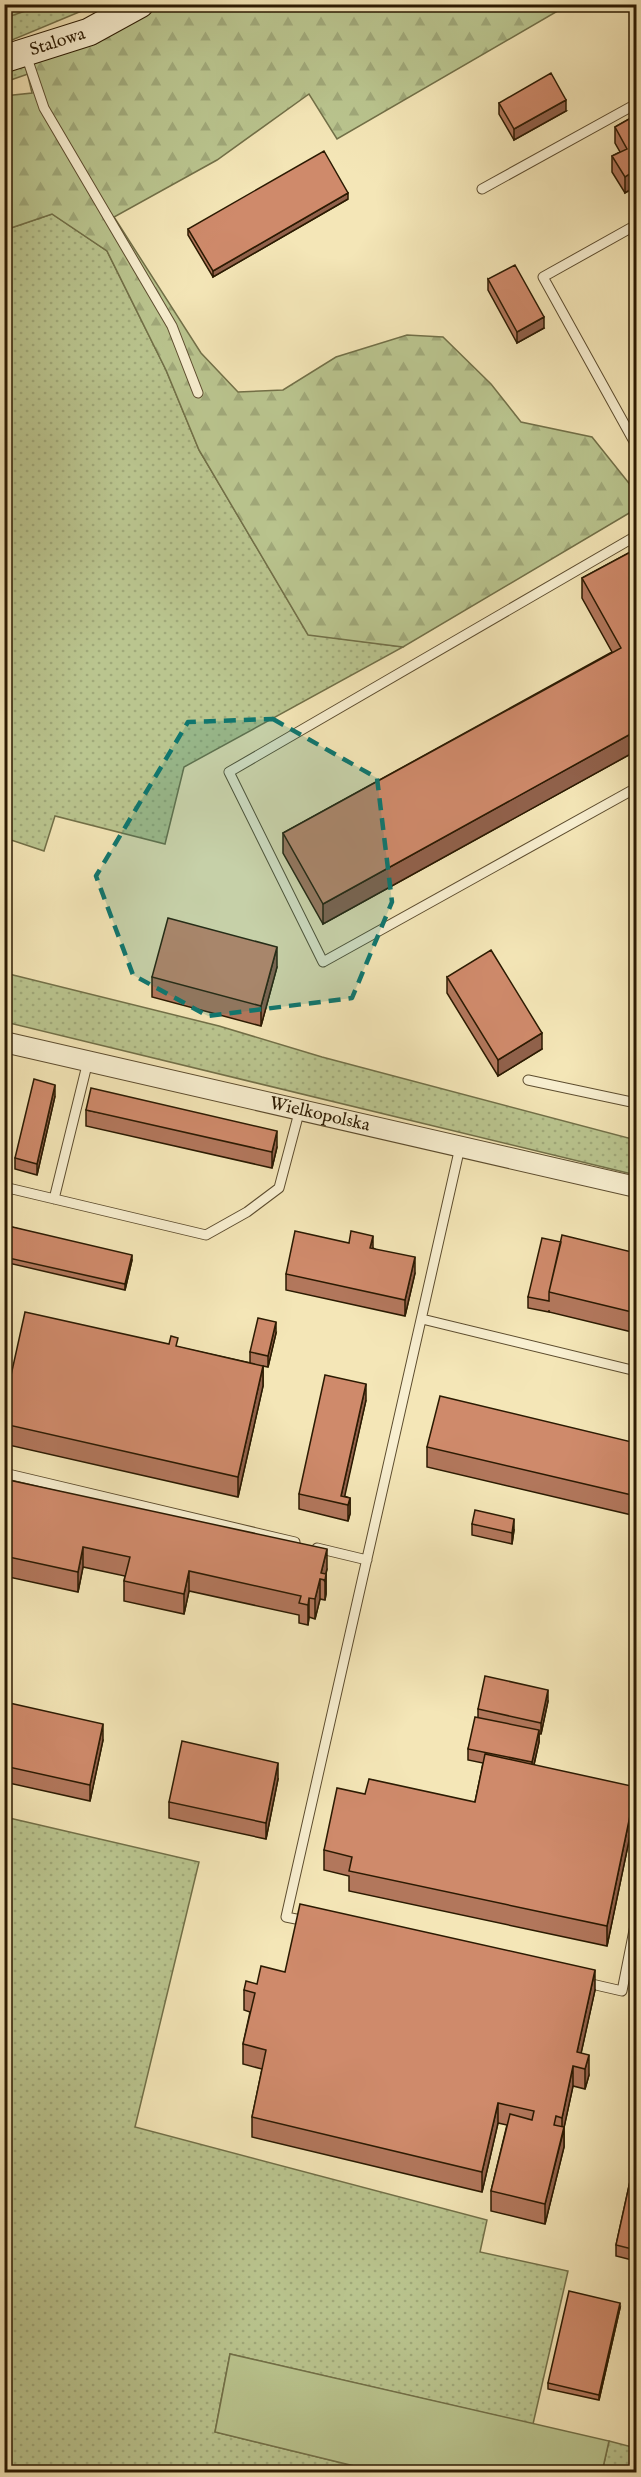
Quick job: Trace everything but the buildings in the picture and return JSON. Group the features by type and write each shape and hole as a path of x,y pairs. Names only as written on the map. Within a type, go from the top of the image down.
{"street":[{"name":"Stalowa","path":"15,56 89,32 140,4"},
{"name":"Wielkopolska","path":"4,1042 636,1187"}],"lane":[{"path":"15,56 172,326 198,393"},
{"path":"482,189 636,104"},
{"path":"636,225 543,277 636,445"},
{"path":"636,536 229,772 323,962 636,788"},
{"path":"54,1199 88,1061"},
{"path":"528,1080 636,1103"},
{"path":"4,1187 206,1235 247,1212 279,1188 300,1109"},
{"path":"321,1924 286,1917 460,1147"},
{"path":"422,1319 636,1371"},
{"path":"4,1473 367,1560"},
{"path":"575,1980 622,1990 636,1920"}],"highlighted area":[{"path":"273,719 377,778 392,902 352,998 208,1016 133,975 96,876 188,722"}],"green space":[{"path":"5,4 43,4 43,5 5,18"},
{"path":"4,5 96,5 5,43"},
{"path":"158,5 568,5 337,139 309,94 217,160 114,217 201,353 238,392 283,390 336,357 407,335 443,337 491,384 521,422 592,437 636,492 636,509 403,647 308,635 199,450 166,370 107,251 52,214 5,230 4,96 32,93 25,64 145,13"},
{"path":"25,64 28,74 5,82 4,71"},
{"path":"52,214 107,251 166,370 199,450 308,634 403,647 184,767 165,844 55,816 44,851 5,838 5,230"},
{"path":"5,973 219,1026 322,1057 636,1140 636,1175 5,1022"},
{"path":"5,1817 199,1862 135,2127 487,2220 480,2252 568,2271 533,2424 230,2354 215,2432 379,2472 5,2472"},
{"path":"230,2354 609,2441 602,2472 379,2472 215,2432"},
{"path":"609,2441 636,2448 636,2472 602,2472"}]}
